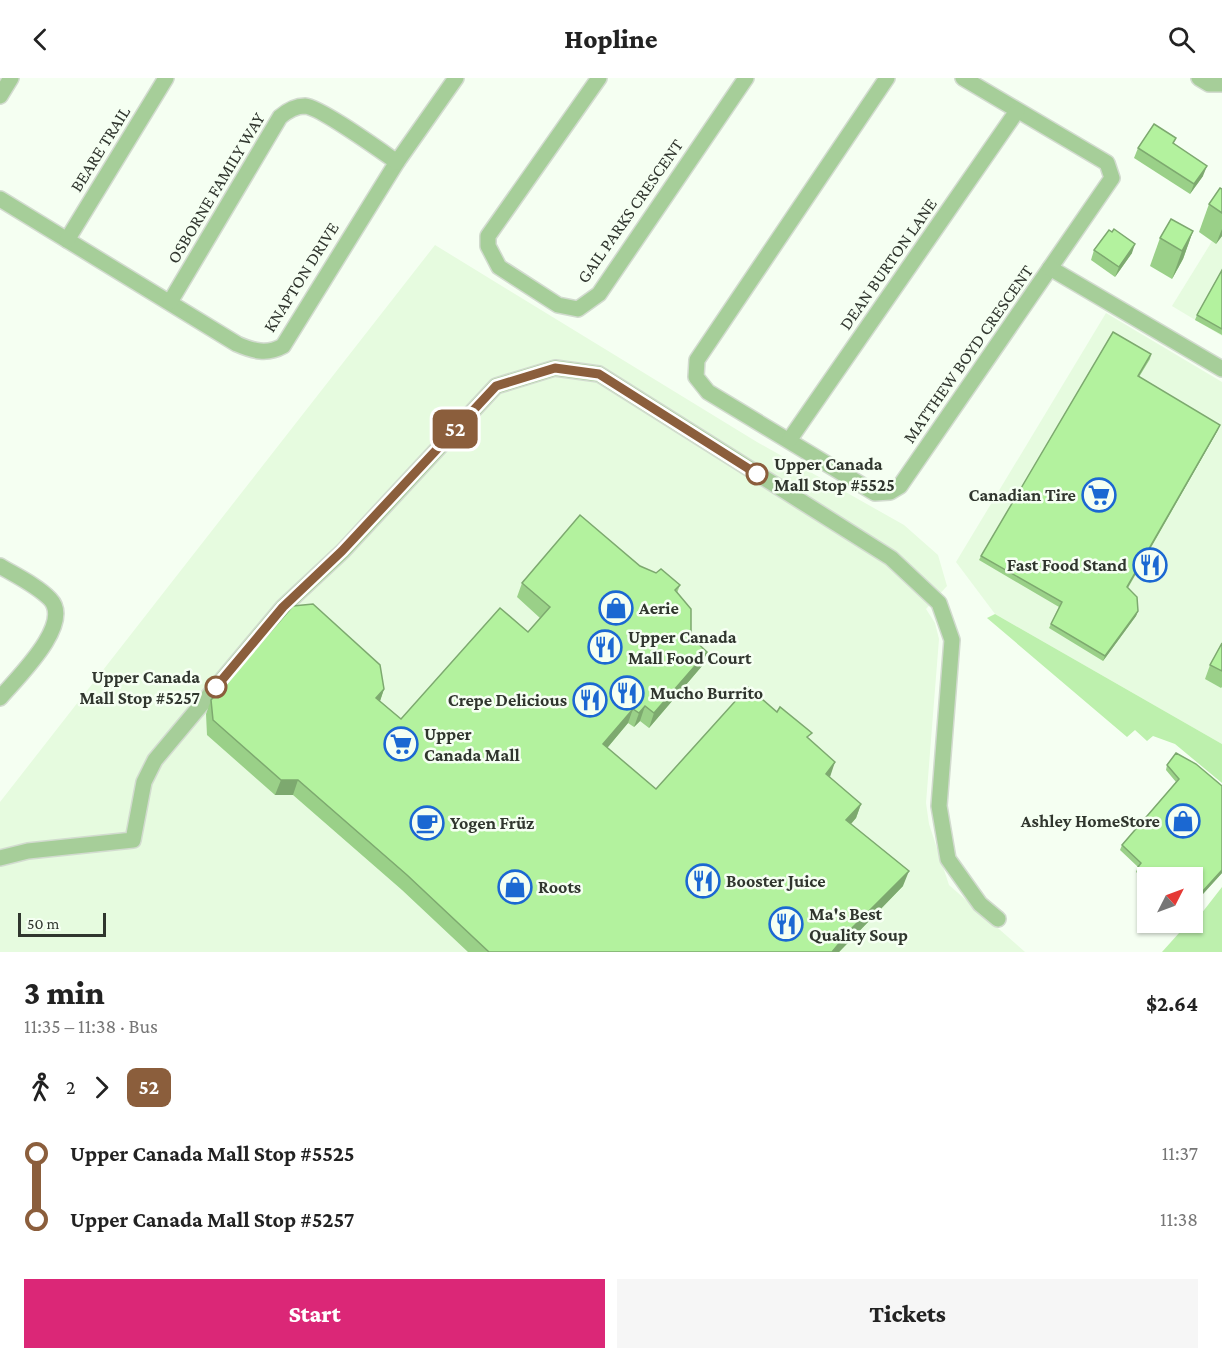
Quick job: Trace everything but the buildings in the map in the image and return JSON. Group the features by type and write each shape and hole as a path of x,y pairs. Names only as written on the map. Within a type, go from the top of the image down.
{"street":[{"path":"0,96 11,78"},
{"name":"BEARE TRAIL","path":"67,240 166,78"},
{"name":"KNAPTON DRIVE","path":"0,199 250,350 273,352 283,346 397,162 456,78"},
{"name":"GAIL PARKS CRESCENT","path":"599,78 488,236 488,246 500,267 558,305 578,309 599,294 746,78"},
{"name":"MATTHEW BOYD CRESCENT","path":"888,78 697,360 696,377 708,392 790,439 875,493 890,492 900,486 1112,178 1107,163 1017,111"},
{"path":"963,78 1017,111"},
{"path":"1199,78 1209,84 1222,84"},
{"name":"OSBORNE FAMILY WAY","path":"170,302 280,117 286,112 307,106 315,109 397,162"},
{"name":"DEAN BURTON LANE","path":"790,439 1017,111"},
{"path":"1050,268 1222,369"},
{"path":"0,858 38,850 133,840 144,782 154,760 283,607 342,551 496,386 555,368 599,374 891,558 939,603 952,640 939,806 948,859 980,903 998,919"},
{"path":"0,699 52,633 56,617 50,598 1,569"}],"shaded area":[{"path":"1222,225 1222,336 1172,306"},
{"path":"435,245 757,442 904,525 938,555 947,586 926,609 935,623 939,639 926,803 929,824 949,885 1025,952 0,952 0,802"},
{"path":"1106,313 1222,382 1222,744 995,614 956,562"}],"green space":[{"path":"995,614 1222,744 1222,783 1175,744 1153,736 1147,741 1135,730 1127,737 987,618"},
{"path":"1222,887 1222,952 1162,952 1179,933 1203,933 1203,911"}],"bus line":[{"name":"52","path":"216,687 283,607 342,551 496,386 555,368 599,374 757,474"}],"place":[{"name":"Upper Canada Mall Stop #5525","path":"757,474"},
{"name":"Canadian Tire","path":"1099,495"},
{"name":"Fast Food Stand","path":"1150,565"},
{"name":"Aerie","path":"616,608"},
{"name":"Upper Canada Mall Food Court","path":"605,647"},
{"name":"Upper Canada Mall Stop #5257","path":"216,687"},
{"name":"Mucho Burrito","path":"627,693"},
{"name":"Crepe Delicious","path":"590,700"},
{"name":"Upper Canada Mall","path":"401,744"},
{"name":"Ashley HomeStore","path":"1183,821"},
{"name":"Yogen Früz","path":"427,823"},
{"name":"Booster Juice","path":"703,881"},
{"name":"Roots","path":"515,887"},
{"name":"Ma's Best Quality Soup","path":"786,924"}]}
